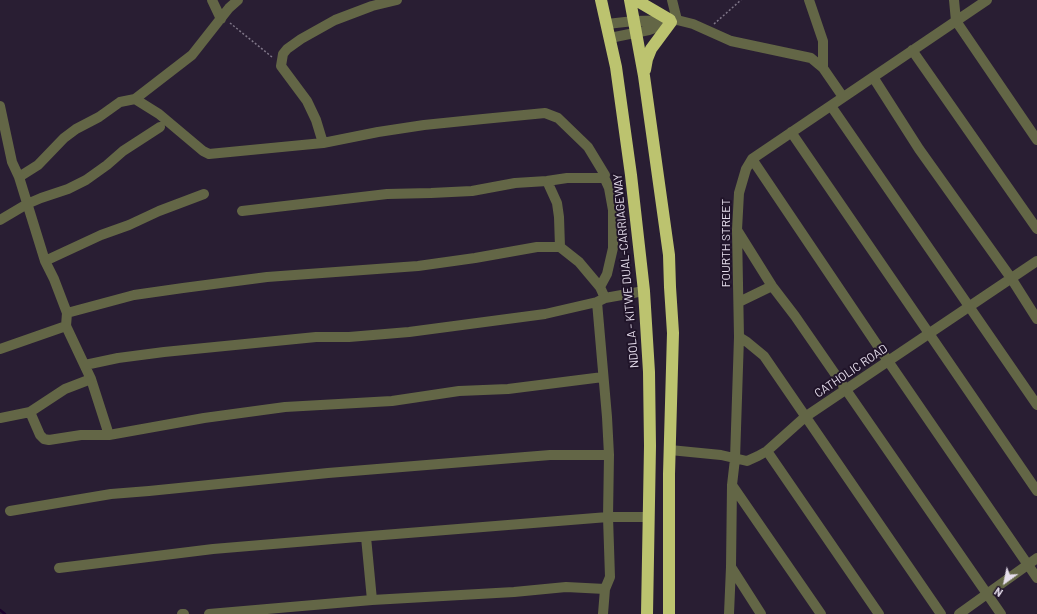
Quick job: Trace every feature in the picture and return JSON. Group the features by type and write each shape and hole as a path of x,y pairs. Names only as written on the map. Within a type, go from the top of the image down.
{"highway":[{"name":"NDOLA - KITWE DUAL-CARRIAGEWAY","path":"601,0 616,67 632,175 644,292 649,372 650,446 647,614"},
{"path":"630,0 644,76 669,255 673,333 670,450 669,614"},
{"path":"636,0 673,21 651,49 647,59 644,76"}],"street":[{"path":"212,0 221,19"},
{"path":"19,177 38,165 64,138 76,129 120,102 135,99 192,55 229,8 238,0"},
{"path":"323,143 316,120 307,101 281,66 283,54 287,49 301,39 335,20 372,6 397,0"},
{"path":"672,0 673,21"},
{"path":"809,0 822,33 823,68"},
{"path":"954,0 956,21 1037,140"},
{"path":"987,0 752,159 888,362 1037,578"},
{"path":"607,24 634,21 673,21 693,24 731,41 811,58 823,68 843,97"},
{"path":"610,38 636,33 673,21"},
{"path":"912,50 1037,229"},
{"path":"873,77 919,149 1011,278 1037,319"},
{"path":"135,99 159,114 202,151 209,154 323,143 424,125 545,113 558,118 588,148 605,175 604,177 609,188 612,204 613,248 607,274 600,287 603,377 609,455 608,517 610,577 605,589 603,614"},
{"path":"0,106 12,162 19,177 45,261 54,279 67,313 66,326 91,379 109,435"},
{"path":"831,106 1037,405"},
{"path":"0,220 27,204 68,189 86,180 123,151 160,127"},
{"path":"791,132 1037,491"},
{"name":"FOURTH STREET","path":"729,614 732,485 735,459 739,337 737,230 739,193 746,169 752,159"},
{"path":"242,211 387,194 431,194 472,190 516,183 567,178 604,177"},
{"path":"547,181 557,203 560,217 560,247"},
{"path":"45,261 101,235 204,194"},
{"path":"737,230 772,286 796,316 1001,614"},
{"path":"67,313 134,295 182,288 267,277 418,266 537,247 560,247 579,262 600,287"},
{"name":"CATHOLIC ROAD","path":"670,450 721,455 747,461 767,450 805,417 1037,261"},
{"path":"739,302 772,286"},
{"path":"85,365 118,358 172,351 316,337 417,331 545,314 601,300 644,292"},
{"path":"0,349 66,326"},
{"path":"739,337 764,356 941,614"},
{"path":"30,412 40,435 44,439 49,440 81,435 109,435 204,418 285,407 392,401 459,391 508,389 603,377"},
{"path":"0,418 30,412 65,389 91,379"},
{"path":"767,450 879,614"},
{"path":"10,511 111,494 328,473 543,456 609,455"},
{"path":"732,485 821,614"},
{"path":"59,568 213,549 608,517 648,517"},
{"path":"366,537 372,600"},
{"path":"959,614 1037,558"},
{"path":"731,567 761,614"},
{"path":"209,614 372,600 514,592 566,587 605,589"}],"path":[{"path":"707,30 741,0"},
{"path":"221,19 234,24 247,37 271,55 281,66"}],"waterway":[{"path":"0,610 5,614"}]}
